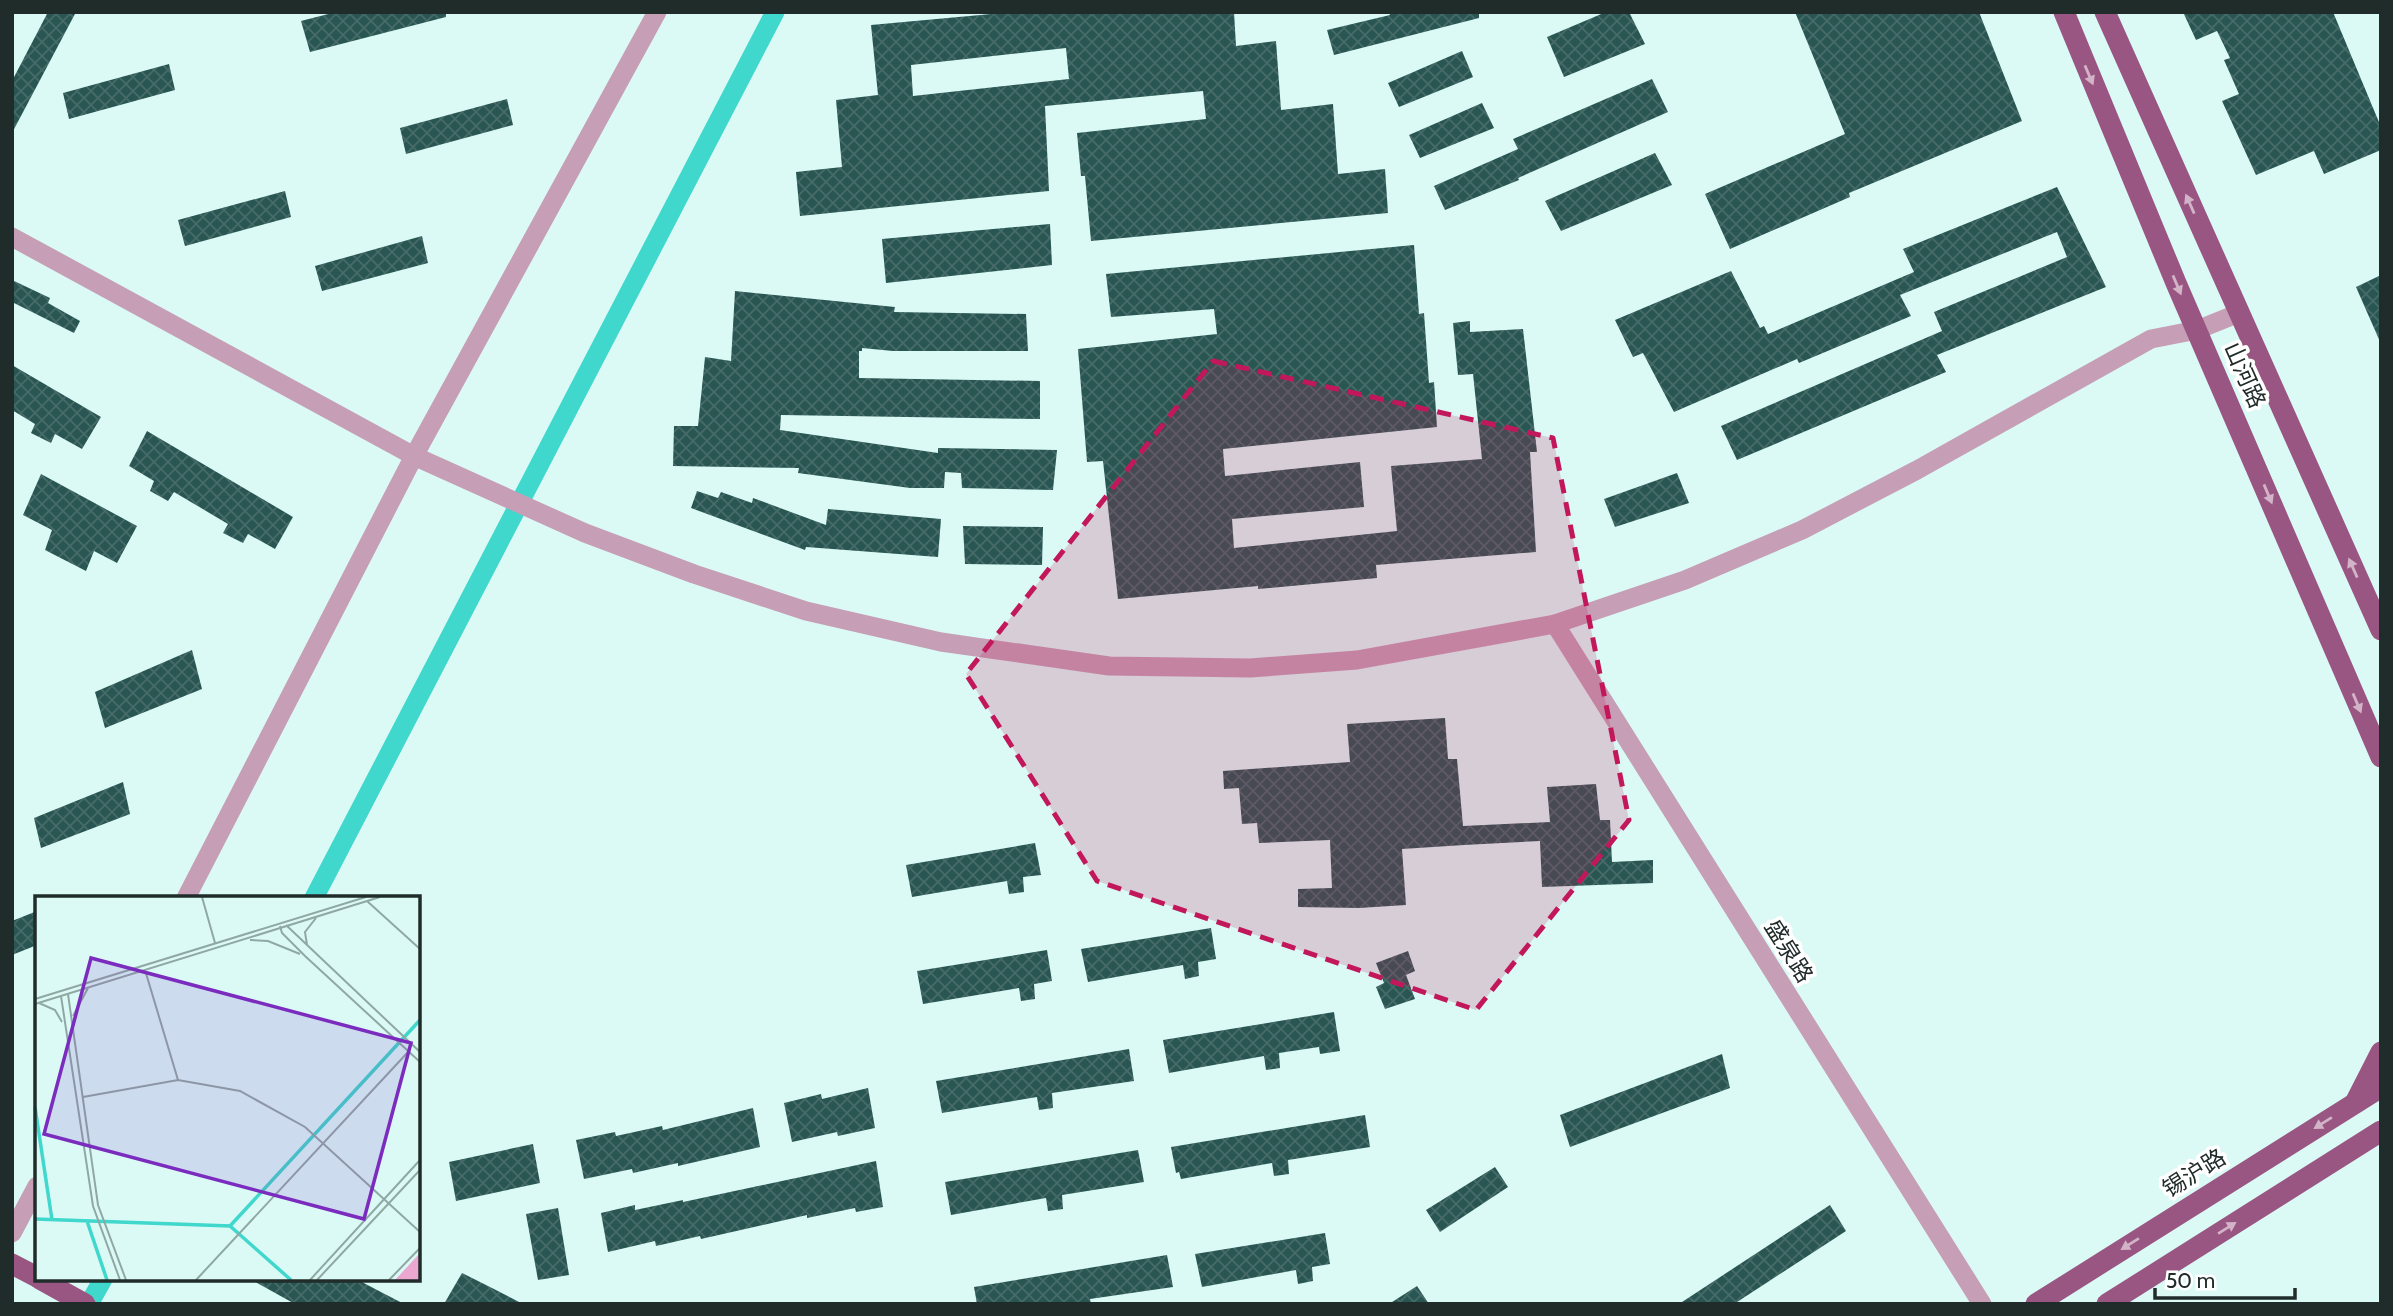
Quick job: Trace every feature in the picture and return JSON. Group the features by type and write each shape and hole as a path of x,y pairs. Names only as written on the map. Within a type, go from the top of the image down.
{"main road":[{"name":"山河路","path":"2064,12 2197,330 2381,757"},
{"name":"山河路","path":"2105,12 2381,630"},
{"path":"2354,1104 2381,1052"},
{"name":"锡沪路","path":"2036,1304 2381,1087"},
{"path":"2107,1304 2381,1131"},
{"path":"12,1264 35,1276"},
{"path":"44,1281 85,1304"}],"street":[{"path":"187,896 414,456 657,12"},
{"path":"12,237 414,456 585,533 806,611 941,642 1109,666 1250,668 1357,660 1555,624 1685,580 1802,530 1917,470 2151,339 2197,330 2239,313"},
{"name":"盛泉路","path":"1555,624 1982,1304"},
{"path":"12,1233 35,1190"}],"highlighted area":[{"path":"1213,361 1553,438 1629,820 1476,1010 1097,881 966,674"}],"building":[{"path":"48,12 76,12 12,133 12,81"},
{"path":"336,12 446,12 446,17 310,52 301,21"},
{"path":"1013,12 1234,12 1236,46 1276,41 1281,110 1333,104 1338,174 1385,169 1388,213 1091,241 1085,176 1081,176 1077,133 1206,119 1203,91 1045,106 1049,191 800,216 796,172 842,167 836,100 878,95 871,25","holes":["1066,48 1069,79 913,96 911,65"]},
{"path":"1389,12 1479,12 1479,18 1334,55 1327,30 1390,15"},
{"path":"1606,12 1629,12 1645,44 1564,77 1547,37"},
{"path":"1795,12 1979,12 2022,121 1849,193 1850,197 1730,249 1705,194 1845,134"},
{"path":"2183,12 2333,12 2381,127 2381,150 2324,174 2314,151 2256,175 2222,101 2239,94 2224,60 2230,58 2217,31 2196,40"},
{"path":"1462,51 1473,77 1399,107 1388,83"},
{"path":"169,64 175,90 69,119 63,93"},
{"path":"1652,79 1668,112 1518,178 1519,180 1445,210 1434,186 1518,149 1513,139"},
{"path":"507,99 513,125 406,154 400,128"},
{"path":"1482,103 1494,128 1420,158 1409,135"},
{"path":"1655,153 1672,185 1561,231 1545,201"},
{"path":"2057,187 2106,287 1937,355 1946,372 1737,460 1721,426 1942,331 1934,312 2067,257 2057,232 1900,295 1911,316 1799,363 1797,359 1674,412 1643,353 1633,357 1615,320 1731,271 1760,328 1764,326 1768,334 1914,272 1903,249"},
{"path":"285,191 291,217 185,246 178,220"},
{"path":"1050,224 1052,265 886,283 882,239"},
{"path":"422,236 428,263 322,291 315,266"},
{"path":"1414,245 1419,314 1424,313 1429,383 1434,382 1437,427 1223,449 1225,476 1360,462 1364,507 1232,519 1234,548 1397,531 1391,466 1482,459 1473,374 1458,375 1453,323 1470,321 1470,332 1523,329 1537,452 1530,452 1536,552 1376,565 1377,578 1118,599 1103,461 1087,462 1078,349 1217,334 1214,309 1111,317 1106,274"},
{"path":"2381,275 2381,344 2356,287"},
{"path":"12,280 50,298 48,303 80,321 74,333 12,302"},
{"path":"735,291 895,307 894,312 1026,314 1028,351 893,351 862,348 862,351 859,351 859,378 1040,381 1040,419 781,415 780,430 938,453 938,448 1057,450 1053,490 962,488 961,473 945,472 944,488 910,488 798,473 799,468 673,466 674,426 698,426 705,357 731,361"},
{"path":"12,365 101,417 82,449 55,434 51,443 31,433 35,424 12,410"},
{"path":"147,431 293,517 275,549 248,534 243,543 223,533 228,524 174,492 168,501 150,491 154,481 129,466"},
{"path":"1677,473 1689,503 1615,527 1604,499"},
{"path":"41,474 137,526 117,563 94,551 86,571 45,550 52,530 23,515"},
{"path":"697,491 718,498 721,492 752,503 753,498 826,525 828,509 941,519 938,557 806,547 805,550 691,508"},
{"path":"963,526 1043,527 1042,565 965,564"},
{"path":"192,650 202,689 105,728 95,692"},
{"path":"1445,718 1448,759 1457,759 1463,826 1550,822 1547,787 1596,784 1600,820 1610,820 1612,862 1653,860 1653,883 1542,887 1540,841 1402,849 1406,905 1359,908 1298,907 1298,889 1332,888 1330,840 1259,843 1257,823 1242,824 1239,788 1224,789 1223,771 1350,762 1347,724"},
{"path":"123,782 130,814 41,848 34,818"},
{"path":"1035,843 1041,875 1023,877 1024,892 1009,894 1007,881 912,897 906,865"},
{"path":"35,912 35,946 12,955 12,921"},
{"path":"1211,928 1216,959 1198,962 1199,976 1185,979 1183,965 1088,982 1081,949"},
{"path":"1047,950 1052,981 1034,984 1035,999 1021,1001 1019,988 923,1004 917,971"},
{"path":"1408,951 1415,971 1406,975 1415,999 1385,1009 1376,987 1384,983 1376,963"},
{"path":"1334,1012 1340,1051 1320,1054 1319,1047 1279,1053 1280,1068 1266,1070 1264,1056 1169,1073 1163,1040"},
{"path":"1129,1049 1134,1081 1052,1093 1053,1108 1039,1110 1037,1097 942,1113 936,1081"},
{"path":"1722,1054 1730,1088 1570,1147 1560,1115"},
{"path":"868,1088 875,1128 838,1136 837,1132 792,1142 784,1103 821,1094 822,1099"},
{"path":"753,1108 760,1147 678,1166 678,1163 633,1173 632,1169 584,1179 576,1140 615,1132 616,1136 662,1126 663,1130"},
{"path":"1365,1115 1370,1147 1288,1160 1289,1174 1274,1176 1272,1163 1181,1179 1179,1172 1176,1173 1171,1147"},
{"path":"533,1144 540,1183 456,1201 449,1162"},
{"path":"1138,1150 1144,1182 1062,1195 1063,1209 1048,1211 1046,1198 951,1215 945,1182"},
{"path":"876,1161 883,1207 856,1212 855,1208 807,1218 807,1215 701,1239 700,1236 656,1246 655,1241 608,1252 601,1213 635,1205 635,1210 683,1202"},
{"path":"1495,1167 1508,1187 1440,1232 1426,1210"},
{"path":"1830,1205 1846,1231 1734,1304 1679,1304"},
{"path":"558,1208 569,1275 538,1280 526,1214"},
{"path":"1325,1233 1330,1264 1312,1267 1313,1281 1298,1284 1296,1270 1202,1287 1195,1254"},
{"path":"1167,1255 1173,1287 1090,1299 1091,1304 977,1304 974,1287"},
{"path":"462,1273 492,1288 523,1304 444,1304"},
{"path":"254,1281 360,1281 404,1304 295,1304"},
{"path":"1417,1286 1429,1304 1389,1304"}],"waterway":[{"path":"315,896 775,12"},
{"path":"89,1304 102,1281"}]}
